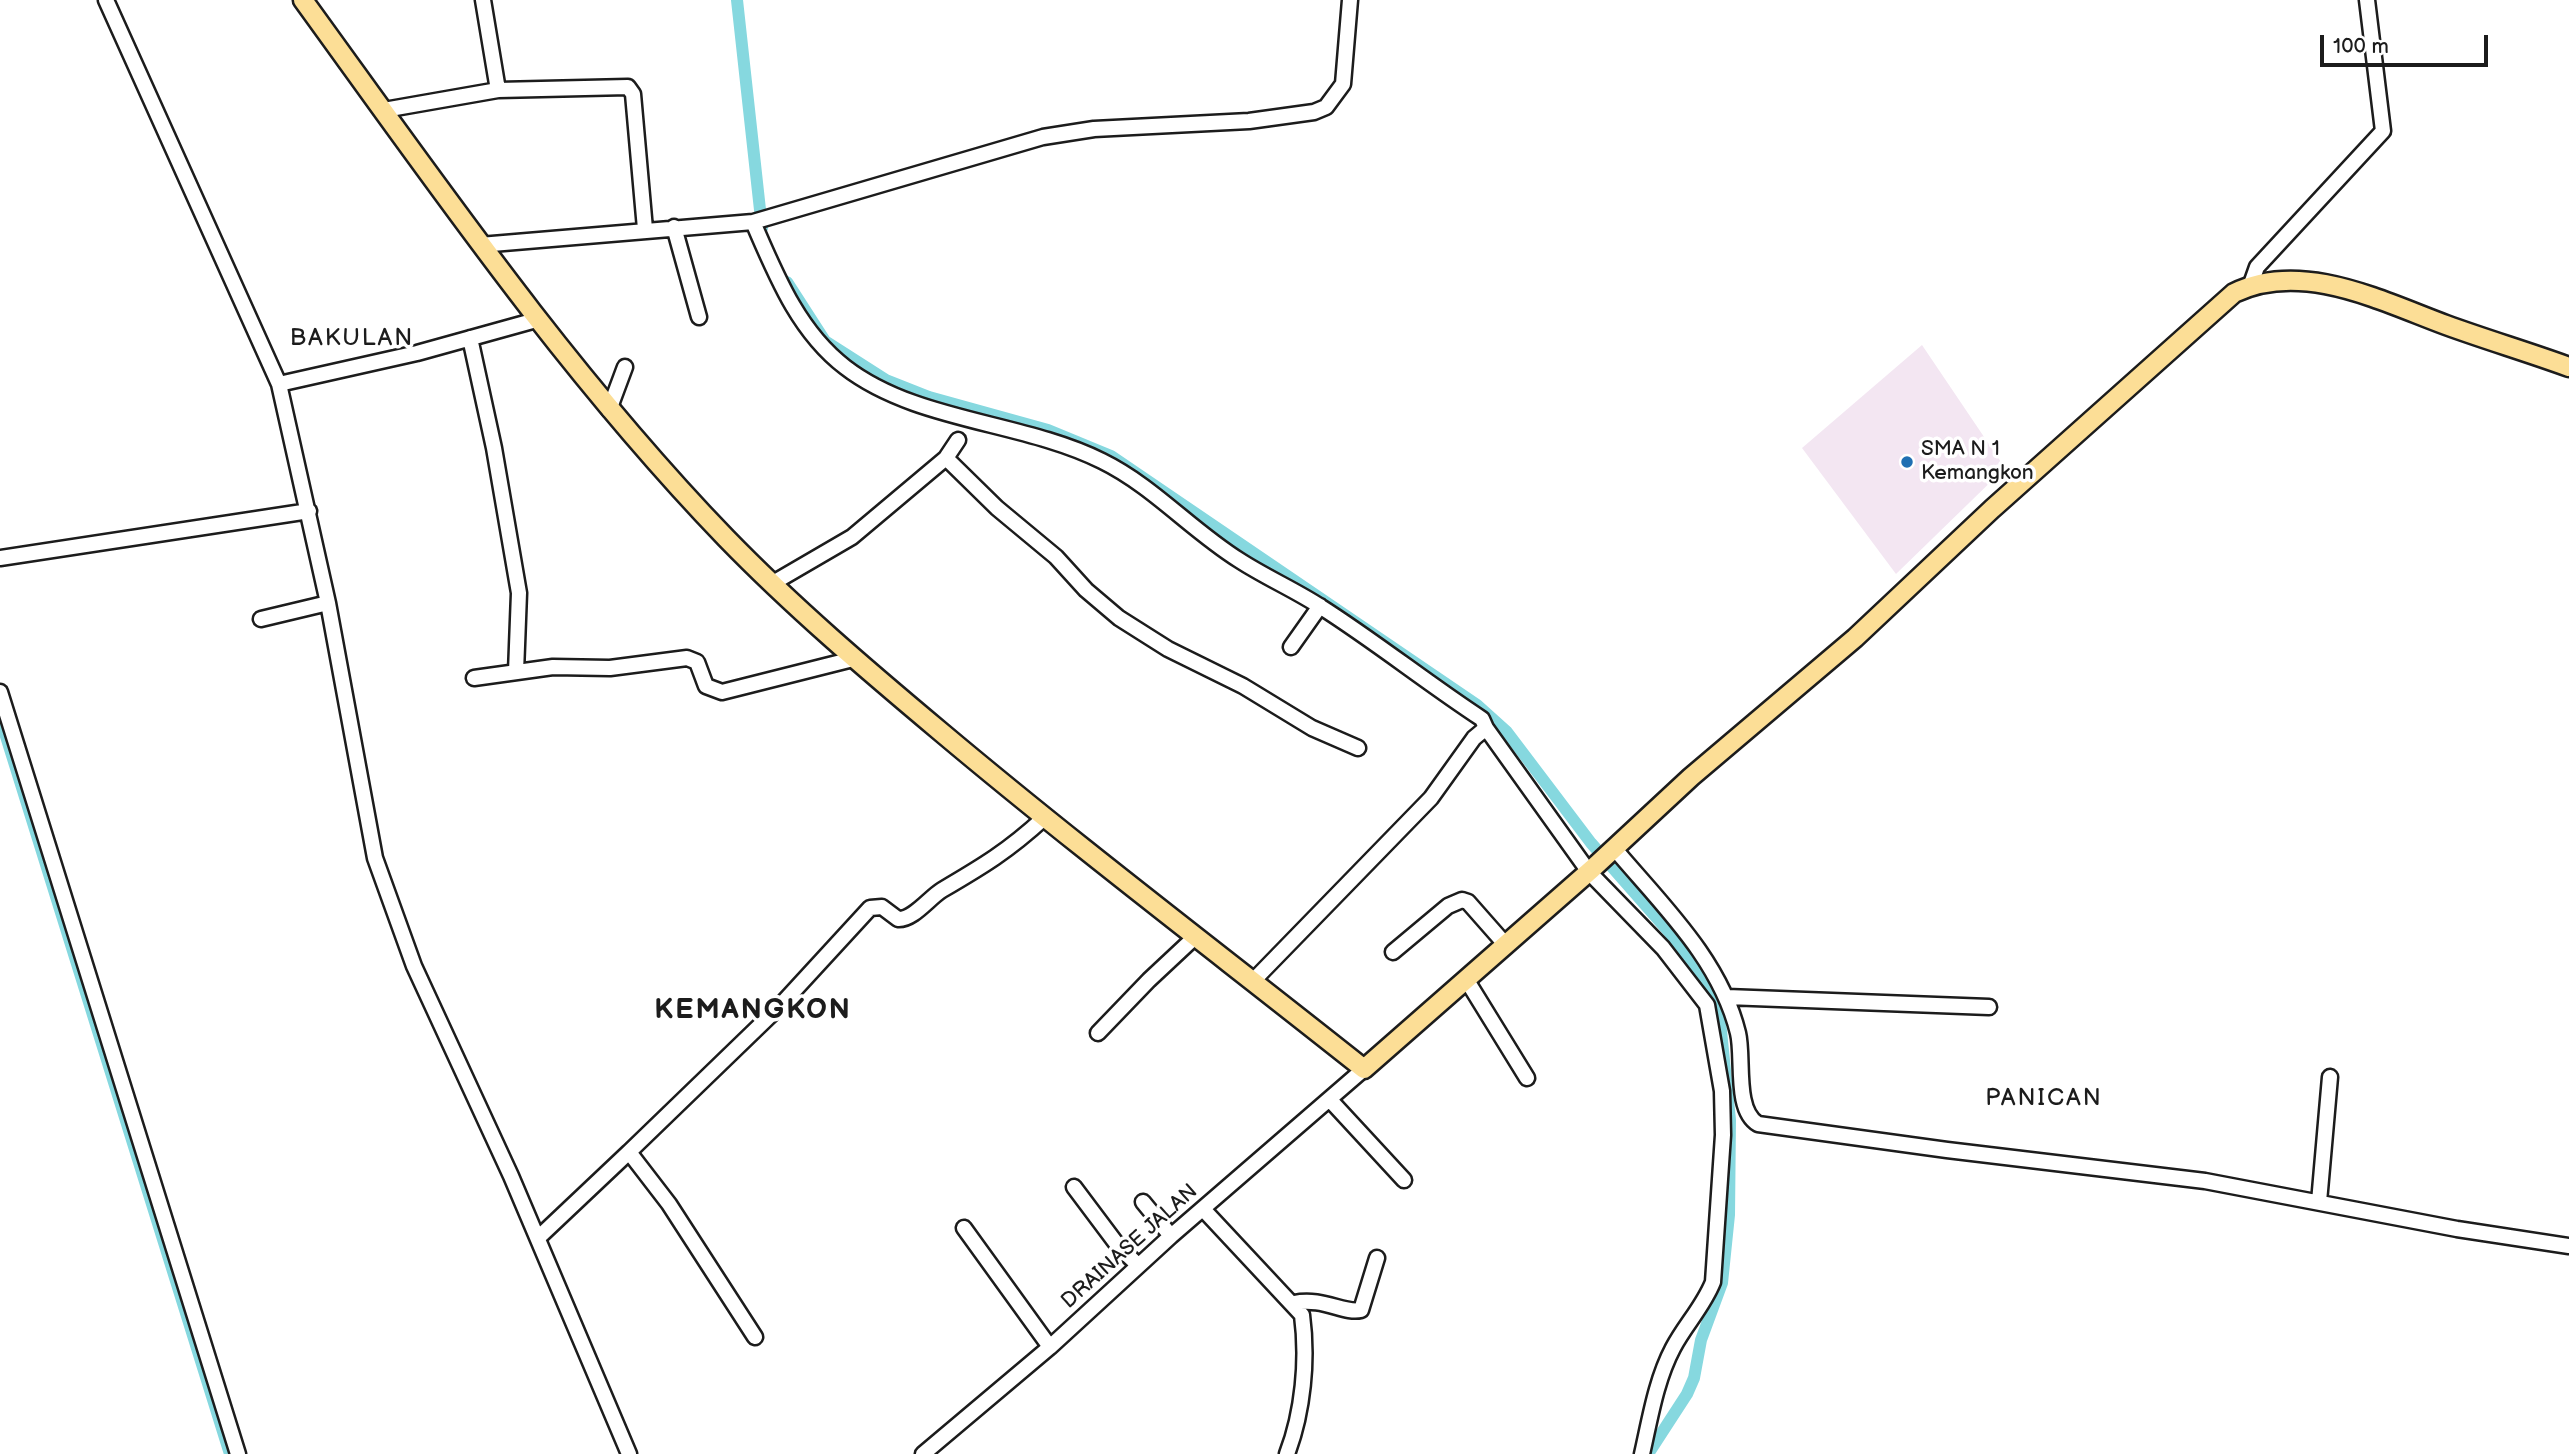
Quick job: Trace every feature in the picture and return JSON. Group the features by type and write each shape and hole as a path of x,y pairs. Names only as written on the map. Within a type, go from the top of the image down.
{"main road":[{"path":"303,0 536,320 609,410 726,538 853,659 1044,818 1364,1069 1591,871 1691,777 1855,638 1992,509 2234,292 2251,285 2282,281 2328,284 2569,367"}],"street":[{"path":"106,0 279,384 328,603 375,858 414,966 538,1238 629,1454"},
{"path":"483,0 498,90"},
{"path":"480,245 758,221 1044,137 1094,129 1250,121 1314,112 1326,107 1343,85 1350,0"},
{"path":"2251,285 2257,267 2384,131 2367,0"},
{"path":"384,110 498,90 628,87 633,94 645,229"},
{"path":"758,221 793,307 828,353 848,370 890,393 1009,427 1102,461 1137,482 1238,559 1320,606 1482,719 1591,871 1663,948 1707,1004 1722,1091 1723,1135 1713,1282 1706,1299 1668,1357 1642,1454"},
{"path":"674,227 699,317"},
{"path":"279,384 536,320"},
{"path":"470,338 495,448 519,593 516,672"},
{"path":"609,410 625,367"},
{"path":"774,583 852,537 946,458 958,440"},
{"path":"946,458 1119,618 1168,649 1243,686 1312,728 1358,748"},
{"path":"0,558 309,511"},
{"path":"261,619 328,603"},
{"path":"1291,647 1320,606"},
{"path":"474,678 553,667 610,668 687,658 697,662 706,686 722,692 853,659"},
{"path":"0,692 127,1107 238,1454"},
{"path":"1253,981 1431,798 1474,738 1486,728"},
{"path":"538,1238 779,1007 870,908 882,906 898,919 906,918 942,891 970,877 1007,852 1044,818"},
{"path":"1614,848 1696,946 1727,997 1738,1034 1745,1108 1758,1124 2204,1181 2457,1229 2569,1246"},
{"path":"1393,952 1448,906 1462,900 1468,902 1505,944"},
{"path":"1098,1032 1149,979 1195,937"},
{"path":"1466,979 1527,1078"},
{"path":"1727,997 1989,1007"},
{"name":"DRAINASE JALAN","path":"923,1454 1050,1347 1138,1265 1331,1101 1364,1069"},
{"path":"2319,1202 2330,1077"},
{"path":"1331,1101 1404,1180"},
{"path":"629,1152 669,1204 755,1337"},
{"path":"1073,1187 1118,1247 1138,1265"},
{"path":"1143,1202 1171,1236"},
{"path":"1203,1209 1303,1315 1304,1353 1298,1423 1287,1454"},
{"path":"964,1228 1050,1347"},
{"path":"1294,1303 1318,1301 1354,1311 1361,1310 1377,1258"}],"shaded area":[{"name":"SMA N 1 Kemangkon","path":"1922,345 2005,468 1896,574 1802,448"}],"waterway":[{"path":"737,0 762,228"},
{"path":"787,282 825,341 886,380 929,397 1048,430 1111,456 1477,705 1507,732 1591,843 1670,933 1704,982 1719,1011 1730,1120 1729,1215 1722,1283 1701,1340 1694,1378 1687,1394 1648,1454"},
{"path":"0,717 230,1454"}],"place":[{"name":"SMA N 1 Kemangkon","path":"1907,462"}],"district":[{"name":"BAKULAN","path":"352,339"},
{"name":"KEMANGKON","path":"753,1011"},
{"name":"PANICAN","path":"2044,1099"}]}
